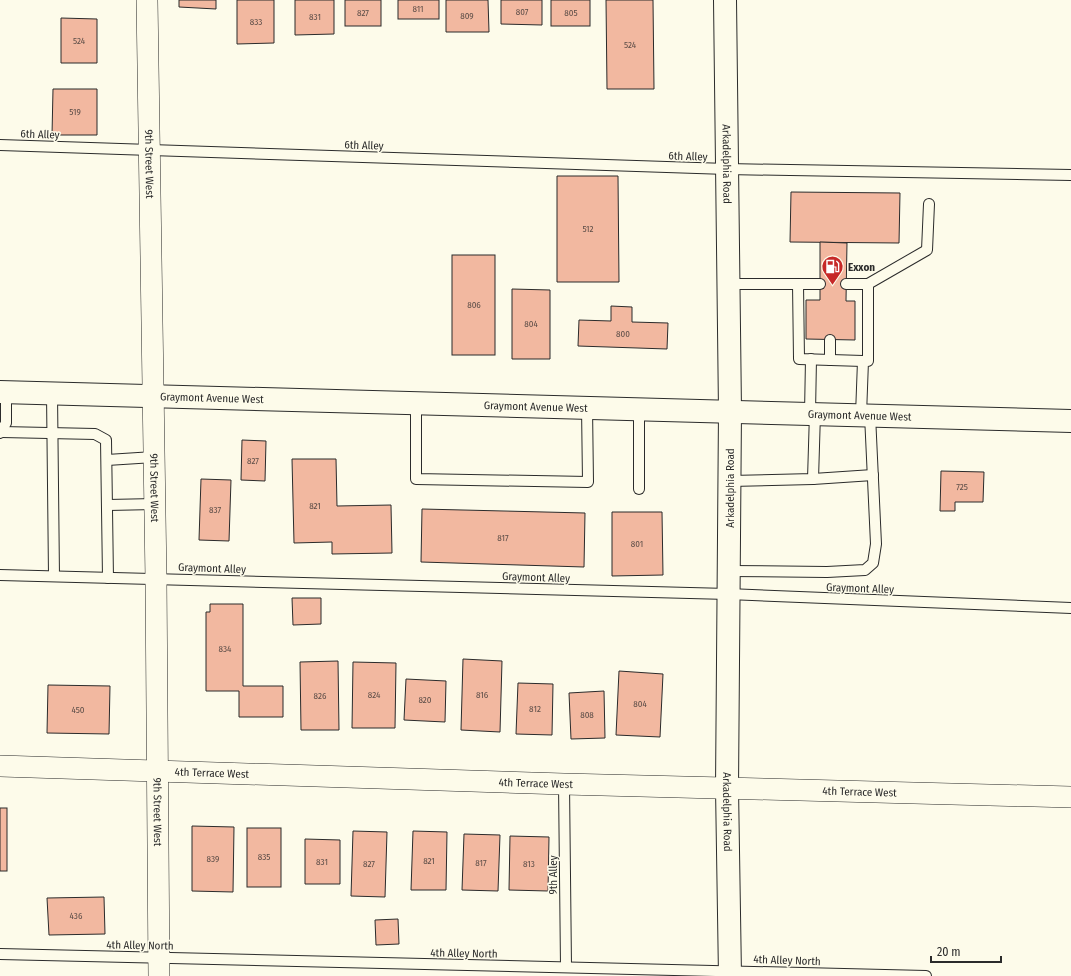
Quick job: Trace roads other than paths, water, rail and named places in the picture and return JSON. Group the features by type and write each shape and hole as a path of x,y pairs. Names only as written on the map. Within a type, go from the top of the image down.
{"main road":[{"name":"Arkadelphia Road","path":"725,0 730,411 728,594 730,973"},
{"name":"Graymont Avenue West","path":"3,392 1071,421"}],"street":[{"name":"9th Street West","path":"147,0 154,397 159,967"},
{"name":"4th Terrace West","path":"0,766 564,784 1071,797"}],"lane":[{"name":"6th Alley","path":"0,145 727,169 1071,175"},
{"path":"846,284 868,284 927,250 929,204"},
{"path":"728,284 820,284"},
{"path":"798,284 799,359 862,361 868,361 868,284"},
{"path":"830,340 830,360"},
{"path":"810,359 813,479"},
{"path":"729,571 827,572 865,570 874,563 876,544 872,475 865,415 862,361"},
{"path":"3,392 6,423 1,432 95,434 106,440 108,578"},
{"path":"52,394 54,576"},
{"path":"416,403 416,479 588,482 587,407"},
{"path":"639,409 639,489"},
{"path":"107,460 154,457"},
{"path":"730,481 813,479 872,475"},
{"path":"108,505 155,504"},
{"name":"Graymont Alley","path":"0,575 728,594 1071,608"},
{"name":"9th Alley","path":"564,784 566,967"},
{"name":"4th Alley North","path":"0,954 159,967 566,967 730,973 926,976"}],"place":[{"name":"Exxon","path":"833,286"}]}
